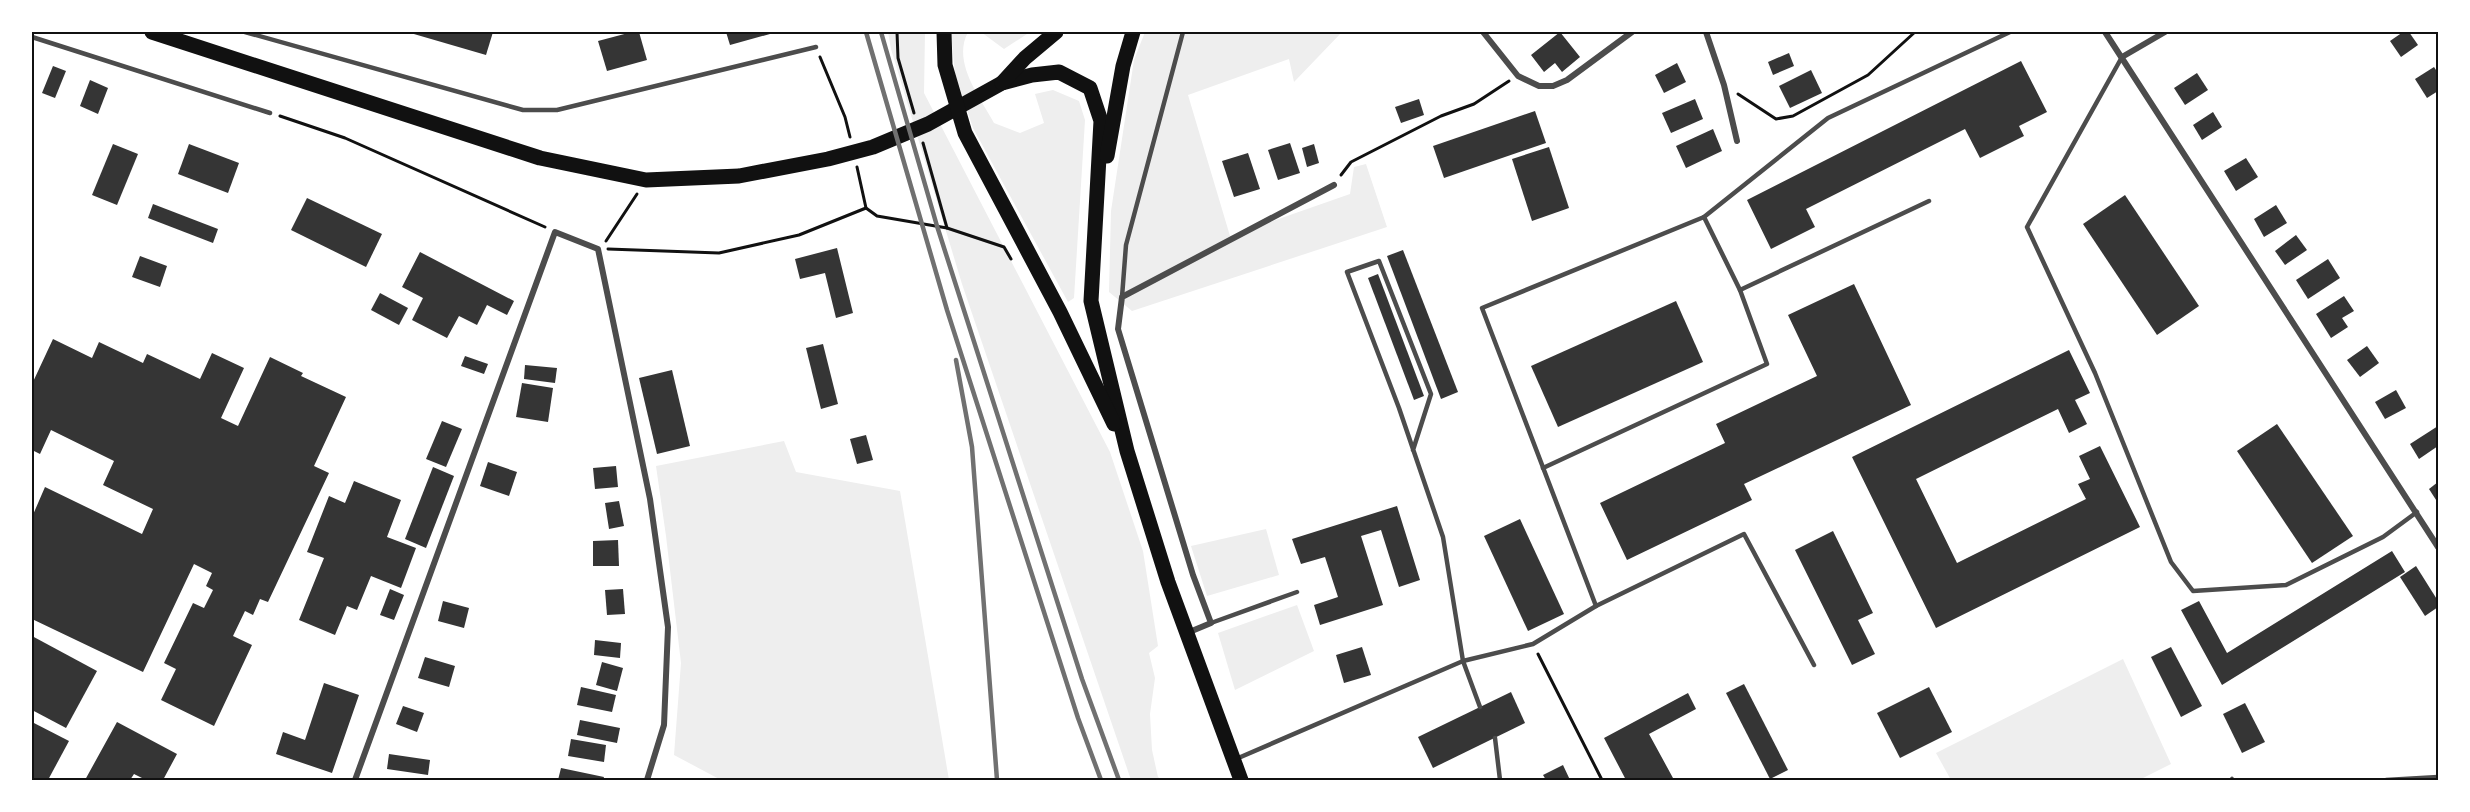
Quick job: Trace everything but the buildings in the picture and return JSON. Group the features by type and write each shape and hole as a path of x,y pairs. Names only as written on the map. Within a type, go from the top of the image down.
{"main road":[{"path":"152,32 540,158 646,180 739,176 828,159 873,147 928,124 1002,83 1032,75 1059,72 1090,88 1101,121 1091,301 1127,451 1186,633 1241,780"},
{"path":"944,32 945,65 965,132 1060,312 1127,451"},
{"path":"1002,83 1024,58 1056,32"},
{"path":"1096,224 1123,66 1133,32"}],"street":[{"path":"1483,32 1518,76 1539,86 1553,86 1567,80 1632,32"},
{"path":"1706,32 1724,85 1737,141"},
{"path":"2105,32 2439,547"},
{"path":"2122,57 2165,32"},
{"path":"1186,633 1211,623 1193,575 1118,329 1122,297 1334,185"},
{"path":"355,780 555,232 598,249 650,499 668,627 664,725 647,780"}],"lane":[{"path":"245,32 523,110 558,110 816,47"},
{"path":"1122,297 1126,245 1183,32"},
{"path":"1596,606 1482,308 1704,217 1828,118 2010,32"},
{"path":"32,37 270,113"},
{"path":"2122,57 2027,227 2095,373 2171,562 2193,591 2286,585 2383,537 2417,512"},
{"path":"1740,290 1929,201"},
{"path":"1543,468 1767,364 1740,290 1704,217"},
{"path":"1413,450 1431,394 1379,261 1347,272 1443,537 1463,661 1480,707"},
{"path":"1233,760 1463,661 1533,644 1596,606 1744,534 1814,665"},
{"path":"1211,623 1297,592"},
{"path":"1495,738 1500,780"},
{"path":"2386,780 2439,777"}],"path":[{"path":"1724,85 1776,119 1793,116 1868,75 1915,32"},
{"path":"816,47 845,117 850,140"},
{"path":"1334,185 1351,162 1441,116 1474,104 1518,76"},
{"path":"270,113 345,138 555,232"},
{"path":"856,163 866,208 877,216 947,228 1004,247 1016,267"},
{"path":"608,239 646,180"},
{"path":"598,249 719,253 799,235 866,208"},
{"path":"1533,644 1602,780"}],"shaded area":[{"path":"888,32 925,32 924,93 1110,452 1143,551 1158,646 1149,653 1155,678 1150,714 1152,750 1158,777 1162,780 1131,780 962,284 891,49"},
{"path":"951,32 968,32 964,43 965,67 969,79 994,123 1020,133 1044,123 1035,94 1053,90 1079,101 1085,120 1074,298 1068,302 973,128 955,74"},
{"path":"981,32 1030,32 1004,49"},
{"path":"1145,32 1342,32 1294,82 1289,59 1188,95 1230,236 1350,194 1354,167 1366,164 1387,227 1132,311 1109,292 1111,211 1134,60"},
{"path":"784,441 796,472 900,491 949,780 721,780 674,755 681,663 656,466"},
{"path":"1266,529 1279,575 1207,596 1191,546"},
{"path":"1297,605 1314,651 1235,690 1218,633"},
{"path":"2123,659 2171,764 2139,780 1951,780 1936,753"}],"railway":[{"path":"866,32 947,310 1078,718 1101,780"},
{"path":"881,32 937,226 1082,679 1119,780"},
{"path":"956,360 972,447 997,780"}]}
